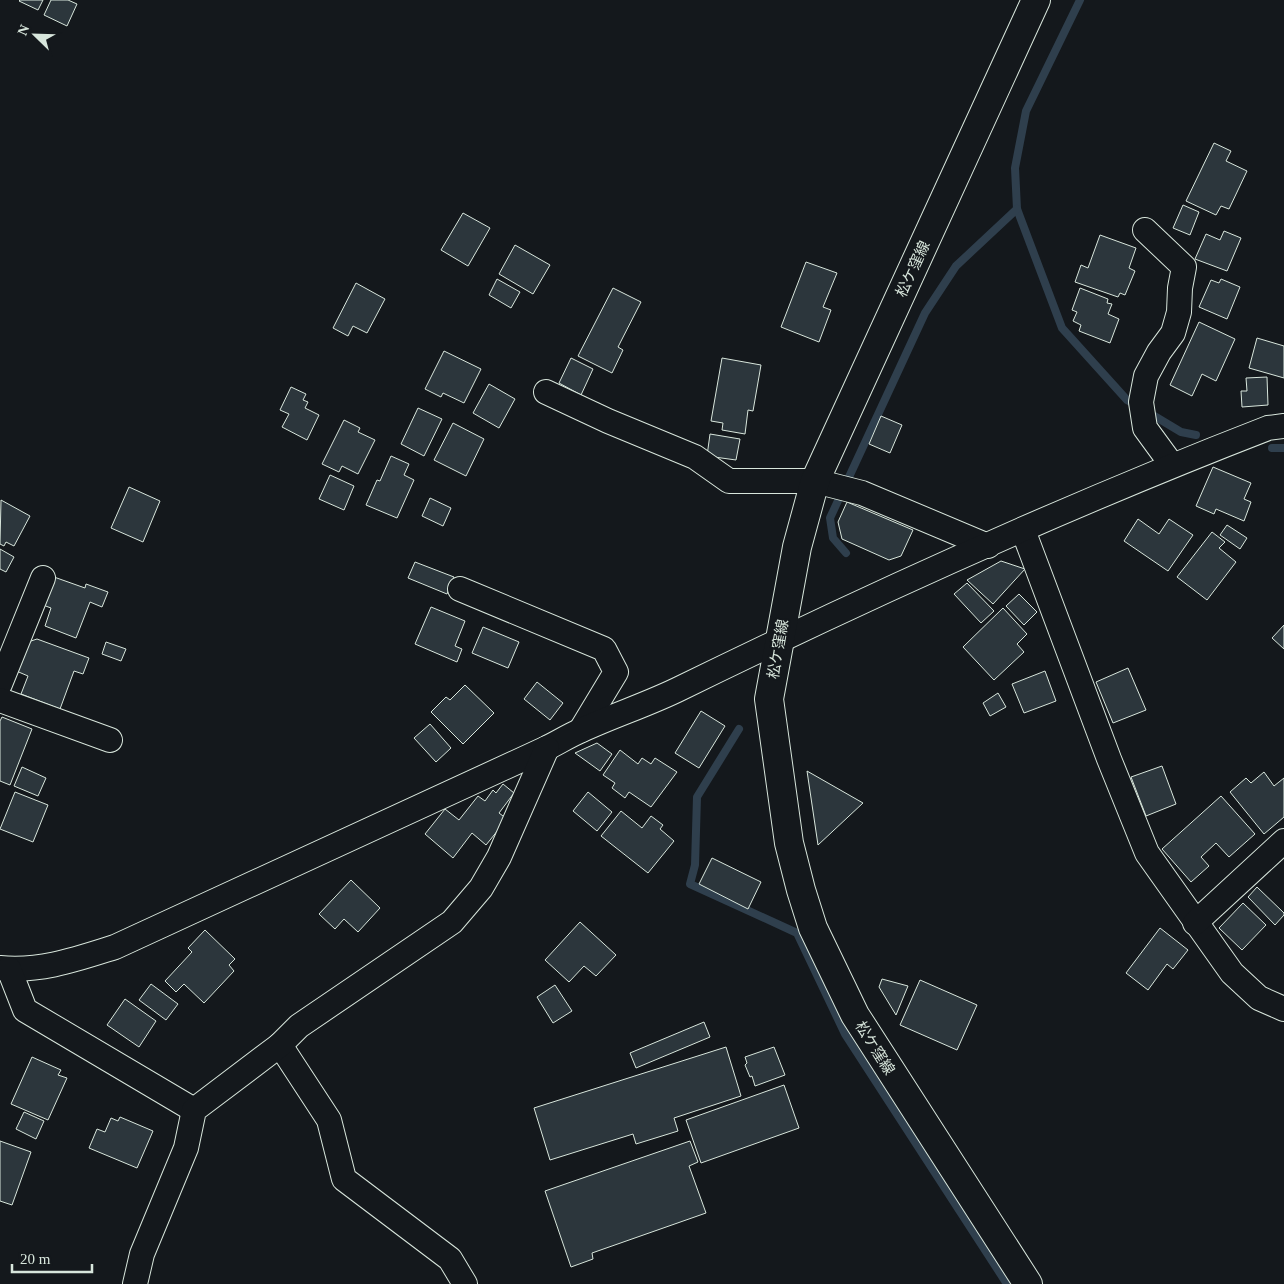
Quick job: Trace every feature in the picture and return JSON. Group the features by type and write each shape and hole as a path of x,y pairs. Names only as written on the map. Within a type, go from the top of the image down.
{"street":[{"name":"松ケ窪線","path":"1028,1284 855,1015 813,928 801,890 790,843 769,699 797,547 839,487 1036,0"},
{"path":"1144,230 1184,267 1180,288 1179,312 1173,333 1158,352 1146,376 1142,402 1144,428 1172,466"},
{"path":"546,392 608,421 695,457 729,481 839,487 988,546"},
{"path":"194,1110 26,1010 5,968 57,965 115,947 547,748 581,730 678,690 780,639 1023,530 1172,466 1268,428 1284,426"},
{"path":"1023,530 1109,759 1147,853 1232,973 1259,998 1284,1009"},
{"path":"0,684 43,578"},
{"path":"460,589 604,649 616,672 581,730"},
{"path":"0,700 110,740"},
{"path":"135,1284 142,1254 186,1148 194,1110 280,1045 299,1026 452,922 481,888 498,857 547,748"},
{"path":"1195,923 1284,841"},
{"path":"280,1045 329,1120 344,1179 450,1258 466,1284"}],"building":[{"path":"20,0 43,0 38,10"},
{"path":"51,0 68,0 77,4 67,26 44,15"},
{"path":"1214,143 1231,151 1226,161 1247,171 1229,209 1221,206 1216,215 1186,201"},
{"path":"1183,205 1199,212 1190,235 1173,228"},
{"path":"463,213 490,228 468,266 441,250"},
{"path":"1224,231 1241,238 1227,271 1195,259 1206,234 1220,240"},
{"path":"1100,235 1136,248 1129,268 1135,271 1125,295 1120,293 1118,297 1075,282 1081,265 1088,268"},
{"path":"515,245 550,265 533,294 499,274"},
{"path":"806,262 837,273 823,307 831,310 819,342 781,327"},
{"path":"497,279 520,292 511,308 489,295"},
{"path":"1221,279 1240,287 1227,319 1199,307 1211,280 1219,283"},
{"path":"356,283 385,299 367,333 353,326 348,336 333,328"},
{"path":"613,288 641,302 618,347 623,350 612,373 578,356"},
{"path":"1080,288 1108,299 1107,303 1112,304 1108,314 1119,319 1110,343 1079,331 1081,325 1073,321 1077,312 1072,310"},
{"path":"1199,322 1235,339 1216,381 1202,374 1192,396 1170,385"},
{"path":"1257,338 1284,346 1284,378 1249,368"},
{"path":"444,351 481,369 464,403 443,393 441,397 425,389"},
{"path":"571,358 593,369 581,395 559,383"},
{"path":"722,358 761,365 753,411 748,410 745,434 722,430 723,423 711,421"},
{"path":"1267,377 1268,405 1242,407 1241,391 1247,391 1246,378"},
{"path":"489,384 515,399 499,428 473,413"},
{"path":"291,387 306,394 303,400 308,402 305,408 319,415 307,440 282,427 289,414 280,410"},
{"path":"418,408 442,419 424,456 401,444"},
{"path":"881,416 902,425 890,453 869,444"},
{"path":"344,420 360,428 358,432 375,440 358,474 342,466 339,472 322,464"},
{"path":"453,423 484,439 466,476 434,460"},
{"path":"710,434 740,439 736,460 707,456"},
{"path":"391,456 409,464 404,475 414,480 397,518 366,505 377,480 380,481"},
{"path":"1213,467 1251,483 1244,499 1251,502 1244,521 1216,509 1214,514 1196,506"},
{"path":"330,475 354,486 344,510 319,499"},
{"path":"129,487 160,501 143,542 111,528"},
{"path":"430,498 451,508 443,526 422,516"},
{"path":"1,500 30,516 14,546 6,542 4,546 0,544"},
{"path":"847,502 913,530 901,556 889,560 842,539 838,522"},
{"path":"1138,519 1159,534 1169,519 1193,535 1168,571 1124,541"},
{"path":"1227,525 1247,538 1240,549 1220,535"},
{"path":"1212,532 1225,542 1219,548 1236,562 1207,600 1177,577"},
{"path":"0,549 14,557 6,572 0,569"},
{"path":"1001,561 1025,569 993,604 967,580"},
{"path":"415,562 454,577 447,594 408,578"},
{"path":"54,577 85,588 86,584 108,592 102,607 90,602 76,638 45,626 51,608 43,605"},
{"path":"967,583 994,611 981,623 954,594"},
{"path":"1019,594 1037,612 1024,625 1006,606"},
{"path":"431,607 465,621 455,646 462,649 457,662 415,644"},
{"path":"1003,608 1027,634 1017,644 1024,652 994,680 963,647"},
{"path":"1284,625 1284,649 1272,638"},
{"path":"483,627 519,642 508,668 472,653"},
{"path":"37,639 89,658 83,674 74,671 60,709 21,694 28,676 14,670 25,643"},
{"path":"106,642 126,649 121,661 102,654"},
{"path":"1128,668 1146,710 1113,723 1096,682"},
{"path":"1045,671 1056,701 1024,713 1012,684"},
{"path":"537,682 563,703 550,720 524,699"},
{"path":"465,685 494,713 463,744 431,712 446,697 450,700"},
{"path":"998,693 1006,707 990,716 983,703"},
{"path":"701,711 725,726 699,768 675,753"},
{"path":"2,717 32,729 10,785 0,781 0,721"},
{"path":"430,724 451,748 436,762 414,738"},
{"path":"597,743 612,754 600,771 575,753"},
{"path":"620,750 638,764 642,758 651,764 655,758 677,772 651,807 629,792 625,798 612,788 615,783 603,775"},
{"path":"1162,766 1176,804 1146,816 1131,777"},
{"path":"22,767 46,778 38,796 14,786"},
{"path":"807,771 863,803 818,845"},
{"path":"1264,772 1274,786 1284,778 1284,817 1264,834 1230,792 1246,778 1251,783"},
{"path":"503,784 514,793 499,813 507,819 486,845 472,833 453,858 425,834 445,809 459,820 478,796 485,801 493,790 496,793"},
{"path":"15,792 48,805 33,842 0,829"},
{"path":"588,792 612,812 597,831 573,811"},
{"path":"1221,796 1255,834 1229,857 1216,843 1201,857 1209,866 1191,882 1162,849"},
{"path":"621,811 642,828 651,816 663,825 660,829 674,841 648,873 601,836"},
{"path":"712,858 761,882 748,909 699,884"},
{"path":"351,880 380,908 358,932 344,919 335,929 319,914"},
{"path":"1257,887 1284,913 1275,925 1248,897"},
{"path":"1243,903 1266,925 1242,950 1219,928"},
{"path":"580,922 616,955 596,976 584,966 569,982 545,960"},
{"path":"1160,928 1188,950 1173,969 1167,964 1148,990 1126,973"},
{"path":"205,930 235,959 229,965 234,971 204,1003 184,984 176,992 165,981 192,952 188,948"},
{"path":"882,979 908,986 896,1015 879,987"},
{"path":"920,980 977,1005 957,1050 900,1025"},
{"path":"151,984 178,1004 166,1020 139,1000"},
{"path":"555,985 572,1011 553,1023 537,997"},
{"path":"125,999 156,1021 139,1047 107,1025"},
{"path":"704,1022 710,1037 636,1068 630,1053"},
{"path":"726,1047 741,1096 674,1118 678,1131 636,1144 633,1134 550,1160 534,1108"},
{"path":"774,1047 785,1075 755,1086 752,1076 750,1077 745,1065 747,1063 745,1057"},
{"path":"32,1057 61,1070 58,1075 67,1078 48,1120 11,1104"},
{"path":"784,1085 799,1128 701,1163 686,1120"},
{"path":"24,1112 44,1121 36,1139 16,1129"},
{"path":"120,1117 153,1131 137,1168 89,1148 97,1129 105,1132 111,1118 118,1121"},
{"path":"0,1141 31,1152 12,1205 0,1201"},
{"path":"690,1141 698,1162 689,1166 706,1213 592,1253 593,1259 571,1267 545,1191"}],"waterway":[{"path":"1080,0 1026,111 1015,168 1017,209 1062,328 1127,400 1136,405"},
{"path":"846,553 833,538 830,518 925,313 956,266 1017,209"},
{"path":"1146,411 1181,432 1196,435"},
{"path":"1272,448 1284,448"},
{"path":"739,729 697,797 695,865 690,884 797,933 845,1034 1007,1284"}]}
